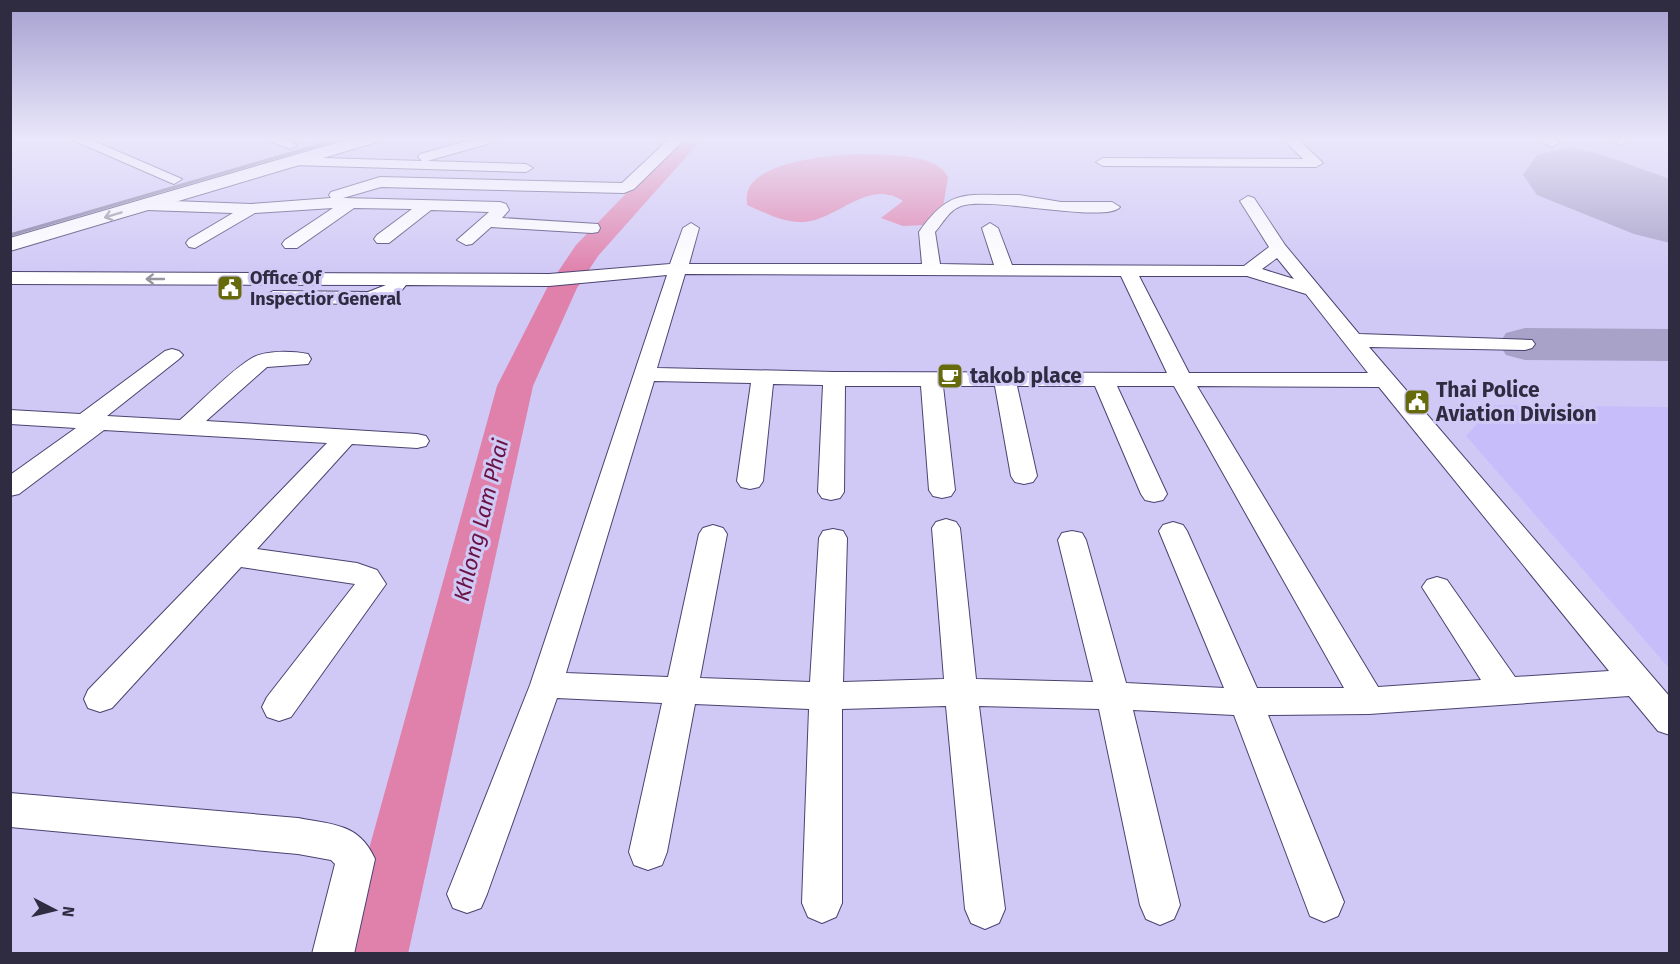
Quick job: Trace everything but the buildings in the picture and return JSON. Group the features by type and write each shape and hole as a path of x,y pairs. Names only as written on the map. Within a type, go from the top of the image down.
{"main road":[{"path":"10,226 160,183"},
{"path":"10,245 147,205 208,183"}],"street":[{"path":"306,203 377,183"},
{"path":"418,183 624,188 629,183"},
{"path":"517,203 534,186"},
{"path":"932,269 927,232 946,208 959,201 1020,200 1061,207 1112,207"},
{"path":"1248,201 1279,248 1385,380 1670,721"},
{"path":"147,205 251,209 306,203 500,207 501,210 466,240"},
{"path":"291,244 351,203"},
{"path":"383,239 429,204"},
{"path":"195,243 251,209"},
{"path":"488,222 592,228"},
{"path":"467,894 546,685 691,228"},
{"path":"990,228 1005,269"},
{"path":"1248,271 1279,248"},
{"path":"10,261 565,275"},
{"path":"10,278 401,279 615,275 679,269 1248,271 1315,291"},
{"path":"1127,270 1180,377 1369,700"},
{"path":"234,297 369,298 390,292 401,279"},
{"path":"1353,340 1525,344"},
{"path":"10,488 172,355"},
{"path":"186,427 260,362 273,359 300,359"},
{"path":"645,374 834,379 1180,377 1385,380"},
{"path":"750,481 763,377"},
{"path":"932,378 942,490"},
{"path":"831,492 834,379"},
{"path":"1005,379 1024,476"},
{"path":"1103,379 1154,494"},
{"path":"10,417 417,441"},
{"path":"100,699 346,437"},
{"path":"946,528 985,909"},
{"path":"1173,531 1245,702 1324,903"},
{"path":"648,852 679,691 713,534"},
{"path":"822,903 826,696 833,538"},
{"path":"1072,540 1113,696 1160,905"},
{"path":"234,556 357,573 367,577 371,584 279,707"},
{"path":"1437,586 1506,691"},
{"path":"546,685 826,696 961,692 1245,702 1369,700 1637,682"},
{"path":"10,810 298,836 342,844 356,859 333,954"}],"shaded area":[{"path":"753,183 947,183 943,207 925,225 903,226 881,218 903,201 890,195 877,194 864,197 826,216 793,222 747,205 748,191"},
{"path":"1494,405 1669,407 1669,668 1466,436"}],"waterway":[{"name":"Khlong Lam Phai","path":"374,954 515,386 562,288 586,251 650,183"}],"taxiway":[{"path":"1525,344 1670,345"}],"runway":[{"path":"1591,183 1670,213"}],"railway":[{"path":"10,235 189,183"}],"place":[{"name":"Office Of Inspectior General","path":"230,288"},
{"name":"takob place","path":"950,376"},
{"name":"Thai Police Aviation Division","path":"1417,402"}]}
